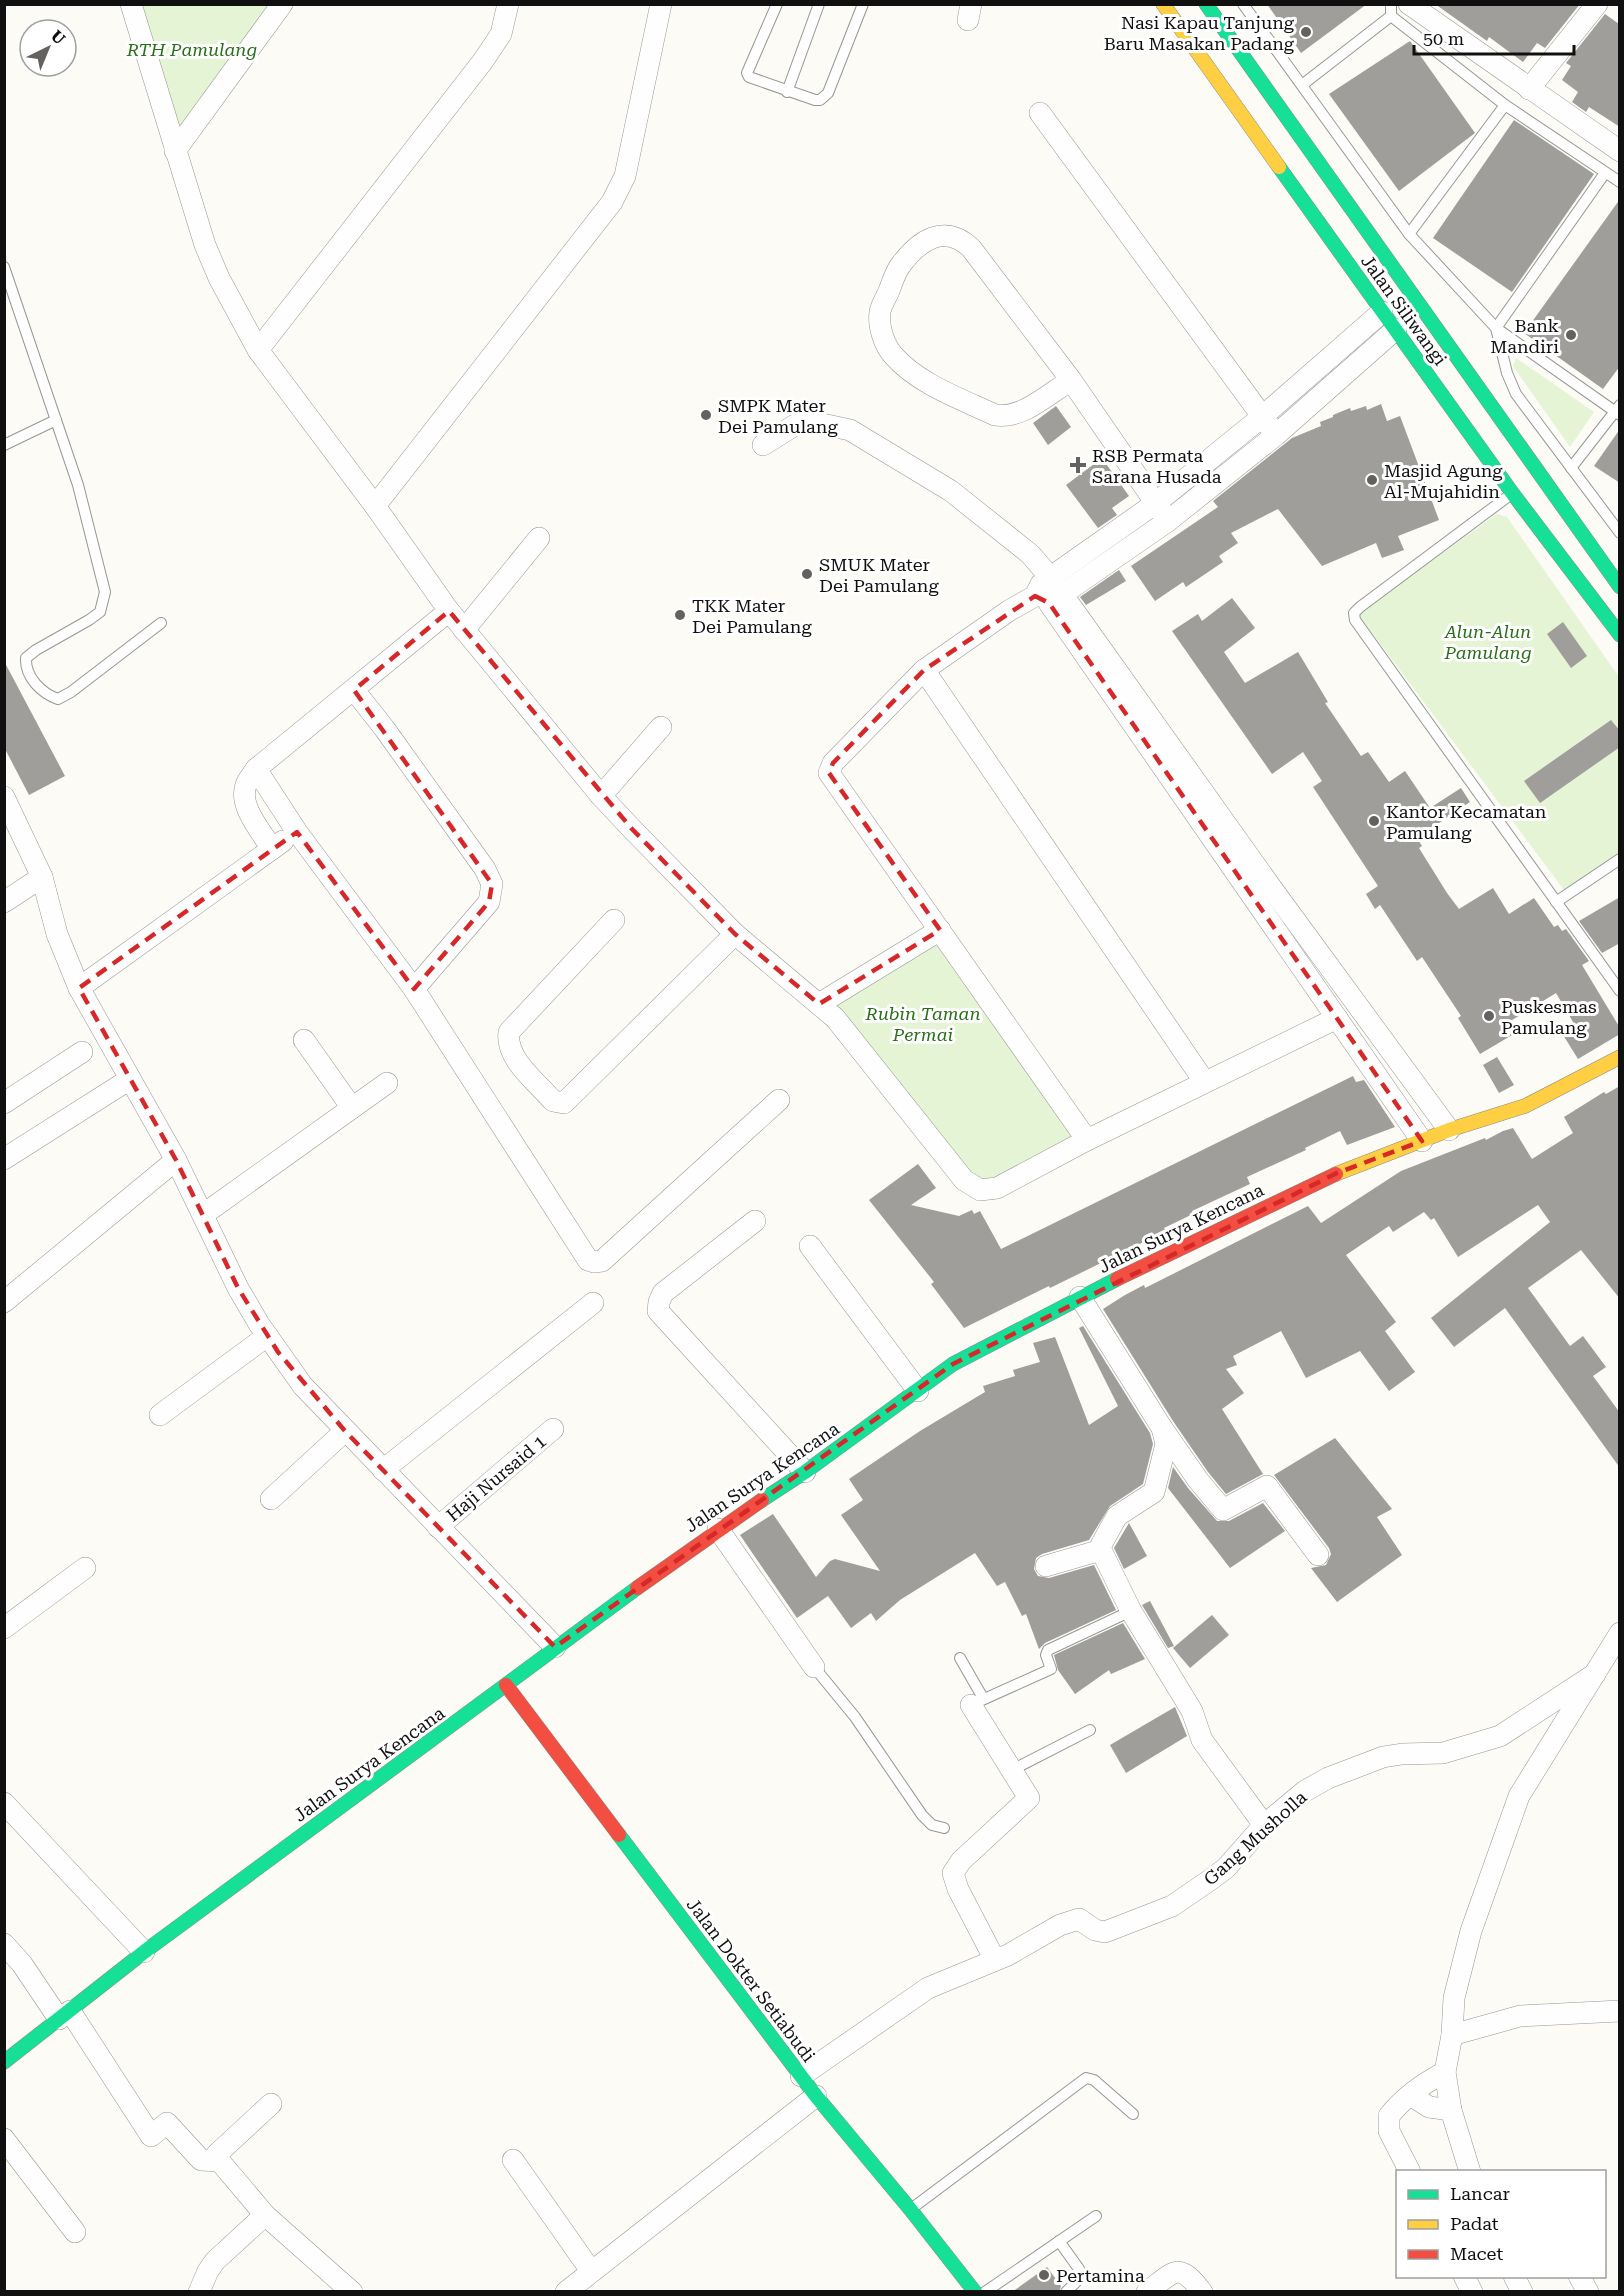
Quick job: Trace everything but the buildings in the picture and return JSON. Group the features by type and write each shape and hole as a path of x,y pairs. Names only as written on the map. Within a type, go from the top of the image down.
{"main road":[{"name":"Jalan Siliwangi","path":"1163,4 1513,494 1620,635"},
{"name":"Jalan Siliwangi","path":"1206,4 1620,587"},
{"name":"Jalan Surya Kencana","path":"4,2062 144,1952 555,1647 718,1529 805,1472 953,1364 1080,1297 1337,1173 1449,1130 1525,1106 1620,1058"},
{"name":"Jalan Dokter Setiabudi","path":"506,1685 816,2096 910,2209 975,2292"}],"street":[{"path":"131,4 204,245 258,350 375,506 449,611 601,796 735,934 835,1018 964,1180 980,1190 997,1188 1087,1140 1337,1018"},
{"path":"175,151 282,4"},
{"path":"258,350 483,61 501,34 508,4"},
{"path":"375,506 612,202 625,176 661,4"},
{"path":"1529,89 1596,4"},
{"path":"1397,8 1529,89 1620,151"},
{"path":"1040,113 1276,435"},
{"path":"1071,380 1023,410 1006,417 995,416 923,379 892,354 885,344 881,328 880,313 898,267 915,250 940,235 951,235 962,240 971,248 1071,380 1168,521"},
{"path":"1382,312 1263,416 1156,503 1041,584 1265,896 1449,1130"},
{"path":"1087,1140 829,773 833,763 924,670 1010,610 1049,598 1168,521 1276,435 1396,329"},
{"path":"763,446 795,425 813,422 850,430 951,491 1030,554 1050,577"},
{"path":"464,630 539,538"},
{"path":"272,849 245,802 246,782 256,769 449,611"},
{"path":"924,670 1204,1082"},
{"path":"354,690 485,869 492,884 489,902 414,989"},
{"path":"601,796 661,727"},
{"path":"256,769 297,832 414,989 588,1260 602,1262 780,1100"},
{"path":"4,797 42,877 57,934 79,988 176,1160 238,1288 267,1336 303,1386 555,1647"},
{"path":"79,988 297,832"},
{"path":"4,902 42,877"},
{"path":"1265,896 1337,1018 1422,1141"},
{"path":"614,920 509,1032 508,1043 513,1055 553,1101 558,1103 564,1103 735,934"},
{"path":"819,1004 940,930"},
{"path":"304,1040 352,1108"},
{"path":"4,1103 82,1052"},
{"path":"4,1159 130,1079"},
{"path":"204,1214 387,1083"},
{"path":"4,1302 176,1160"},
{"path":"755,1221 663,1293 658,1302 658,1311 805,1472"},
{"path":"810,1246 918,1391"},
{"path":"1080,1297 1162,1428 1198,1480 1223,1510 1267,1486 1318,1555"},
{"path":"383,1470 593,1303"},
{"path":"160,1415 267,1336"},
{"path":"1162,1428 1166,1444 1154,1492 1117,1516 1101,1545 1101,1550 1131,1611 1192,1711 1202,1740 1264,1825"},
{"name":"Haji Nursaid 1","path":"438,1527 553,1429"},
{"path":"271,1499 345,1431"},
{"path":"718,1529 814,1667"},
{"path":"1046,1566 1101,1550"},
{"path":"4,1628 85,1568"},
{"path":"1469,2170 1451,2110 1445,2072 1452,2035 1454,1998 1471,1930 1519,1796 1620,1633"},
{"name":"Gang Musholla","path":"801,2076 928,1988 995,1960 1074,1919 1079,1919 1095,1930 1105,1932 1172,1906 1226,1868 1264,1825 1305,1791 1353,1767 1392,1755 1443,1753 1500,1736 1595,1674"},
{"path":"977,1701 1029,1798 961,1861 953,1873 958,1889 995,1960"},
{"path":"4,1803 144,1952"},
{"path":"4,1944 64,2015 151,2136 167,2123 201,2160 218,2161"},
{"path":"1452,2035 1520,2016 1620,2011"},
{"path":"1409,2170 1389,2131 1389,2116 1398,2105 1412,2096 1425,2083 1445,2072"},
{"path":"566,2292 816,2096"},
{"path":"1412,2096 1429,2108 1451,2110"},
{"path":"271,2104 217,2154 218,2161 265,2215 347,2290"},
{"path":"4,2139 75,2232"},
{"path":"513,2160 591,2271"},
{"path":"199,2292 215,2261 265,2215"},
{"path":"1147,2292 1175,2272 1181,2271 1191,2277 1202,2292"},
{"path":"1465,2278 1472,2292"},
{"path":"1581,2278 1588,2292"}],"lane":[{"path":"777,4 747,73 751,79 815,100 820,100 828,93 863,4"},
{"path":"787,92 819,4"},
{"path":"1243,4 1409,234 1496,328 1618,411 1571,468"},
{"path":"1302,85 1397,8 1505,105 1620,182"},
{"path":"1409,234 1505,105"},
{"path":"1605,173 1496,328 1507,373 1516,394 1620,533"},
{"path":"4,267 78,484 105,592 100,612 36,650 26,658 26,668 45,695 58,699 71,692 160,623"},
{"path":"4,445 56,420"},
{"path":"1513,494 1360,607 1354,613 1355,620 1620,991"},
{"path":"1556,902 1620,859"},
{"path":"960,1659 977,1701 1051,1670 1046,1654 1048,1650 1131,1611"},
{"path":"814,1667 855,1717 922,1815 932,1825 944,1828"},
{"path":"1012,1770 1090,1730"},
{"path":"910,2209 1086,2079 1094,2080 1133,2114"},
{"path":"985,2292 1096,2216"},
{"path":"1059,2241 1079,2269 1081,2277 1066,2292"}],"highlighted area":[{"path":"1035,596 1049,603 1422,1141 1337,1173 953,1364 555,1647 345,1431 278,1352 238,1288 176,1160 79,988 297,832 414,989 489,902 492,884 354,690 449,611 632,829 735,934 819,1004 940,930 829,773 833,763 924,670"}],"green space":[{"name":"RTH Pamulang","path":"131,5 278,5 175,151"},
{"path":"1516,358 1594,412 1570,447 1513,366"},
{"name":"Alun-Alun Pamulang","path":"1497,514 1507,517 1619,677 1619,865 1570,898 1358,614"},
{"name":"Rubin Taman Permai","path":"940,930 1087,1140 980,1190 819,1004"}],"traffic: fast":[{"path":"1206,4 1620,587"},
{"path":"1279,167 1513,494 1620,635"},
{"path":"762,1500 805,1472 953,1364 1117,1279"},
{"path":"4,2062 144,1952 637,1588"},
{"path":"619,1835 816,2096 910,2209 975,2292"}],"traffic: slow":[{"path":"1163,4 1279,167"},
{"path":"1336,1174 1449,1130 1525,1106 1620,1057"}],"traffic: jam":[{"path":"1117,1279 1336,1174"},
{"path":"637,1588 762,1500"},
{"path":"506,1685 619,1835"}],"place":[{"name":"Nasi Kapau Tanjung Baru Masakan Padang","path":"1306,32"},
{"name":"Bank Mandiri","path":"1571,335"},
{"name":"SMPK Mater Dei Pamulang","path":"706,415"},
{"name":"RSB Permata Sarana Husada","path":"1078,465"},
{"name":"Masjid Agung Al-Mujahidin","path":"1372,480"},
{"name":"SMUK Mater Dei Pamulang","path":"807,574"},
{"name":"TKK Mater Dei Pamulang","path":"680,615"},
{"name":"Kantor Kecamatan Pamulang","path":"1374,821"},
{"name":"Puskesmas Pamulang","path":"1489,1016"},
{"name":"Pertamina","path":"1044,2275"}]}
